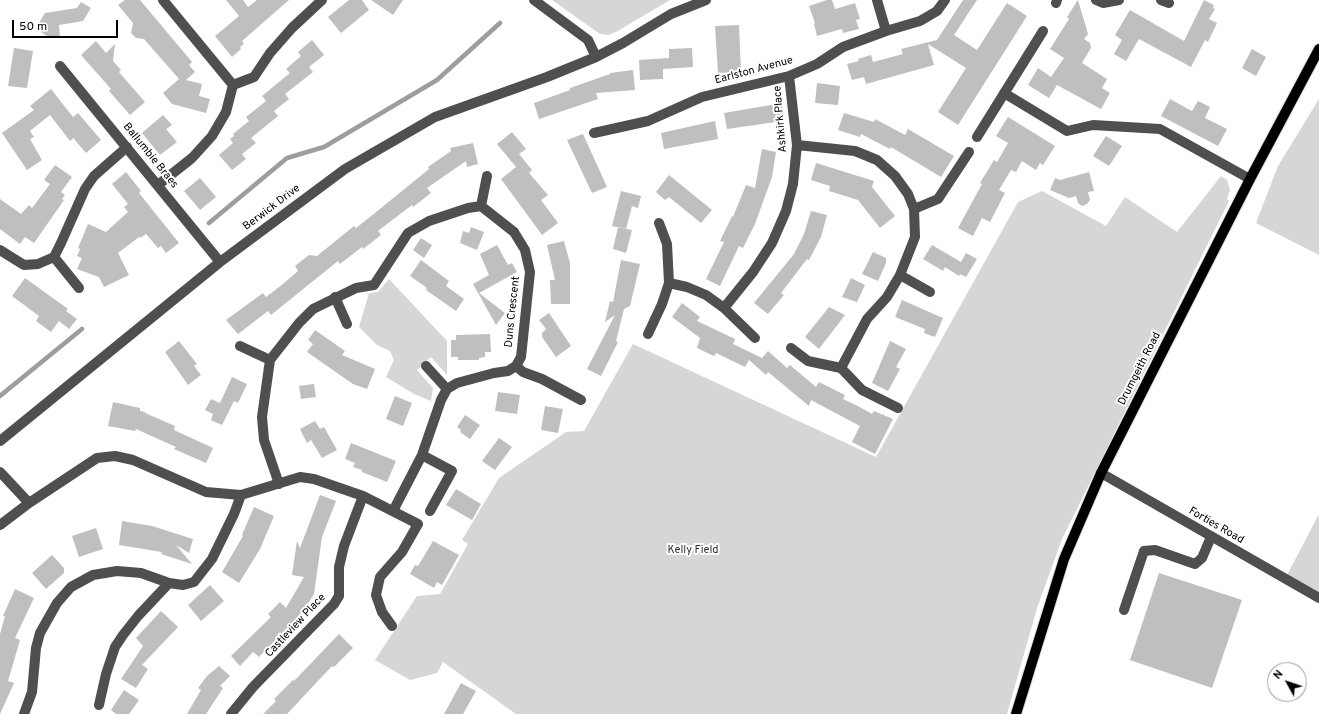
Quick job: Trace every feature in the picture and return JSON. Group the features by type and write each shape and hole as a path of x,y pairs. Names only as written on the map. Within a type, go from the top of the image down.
{"main road":[{"name":"Drumgeith Road","path":"1016,714 1064,559 1101,473 1250,179 1319,49"}],"street":[{"path":"163,0 232,85"},
{"path":"232,85 254,77 270,53 292,28 322,0"},
{"path":"534,0 588,40 596,56"},
{"name":"Berwick Drive","path":"0,441 220,262 345,169 435,117 547,77 596,56 623,43 670,14 706,0"},
{"path":"877,0 886,31"},
{"name":"Earlston Avenue","path":"594,134 648,121 702,97 789,76 817,64 843,47 886,31 920,21 937,11 945,0"},
{"path":"1096,0 1104,3 1119,0"},
{"path":"977,137 1043,31"},
{"name":"Ballumbie Braes","path":"60,66 220,262"},
{"name":"Ashkirk Place","path":"724,308 753,272 772,243 786,211 793,184 797,145 789,76"},
{"path":"158,185 192,158 212,136 226,112 232,85"},
{"path":"1004,93 1067,131 1093,125 1160,129 1250,179"},
{"path":"797,145 855,151 877,160 896,176 908,194 914,209 915,237 900,275 887,297 867,319 842,368"},
{"path":"0,250 24,265 38,264 54,257 86,189 94,176 127,147"},
{"path":"914,209 938,199 969,152"},
{"path":"279,484 264,440 262,417 270,360 299,323 313,309 356,288 374,285 408,232 428,222 468,208 481,206 487,176"},
{"name":"Duns Crescent","path":"481,206 514,232 525,250 530,272 521,357 516,366"},
{"path":"648,334 662,304 669,283 667,244 658,223"},
{"path":"54,257 79,288"},
{"path":"900,275 930,292"},
{"path":"669,283 687,286 706,295 724,308 756,338"},
{"path":"335,297 347,324"},
{"path":"240,346 270,360"},
{"path":"791,348 808,361 842,368 862,390 898,408"},
{"path":"426,366 447,390"},
{"path":"393,511 422,455 441,400 447,390 457,383 494,373 508,371 516,366 523,372 542,379 581,400"},
{"path":"422,455 452,471 430,511"},
{"path":"0,525 29,503 96,458 115,456 134,460 206,492 241,495 300,477 314,479 364,496 418,524 402,552 380,578 376,595 382,612 392,626"},
{"path":"0,472 29,503"},
{"name":"Forties Road","path":"1101,473 1319,598"},
{"path":"24,714 32,692 36,648 40,633 57,603 71,588 94,575 117,571 141,573 169,583 183,585 194,582 204,571 234,514 241,495"},
{"name":"Castleview Place","path":"231,714 253,687 334,604 339,596 339,567 344,546 364,496"},
{"path":"1124,610 1144,551 1155,550 1195,564 1202,558 1211,537"},
{"path":"100,705 106,674 115,647 135,620 169,583"}],"green space":[{"path":"552,0 670,0 616,32 608,35 600,34"},
{"path":"1319,99 1319,255 1256,223 1278,166"},
{"name":"Kelly Field","path":"1221,176 1227,180 1230,190 1227,199 1229,201 1062,539 1037,608 1007,714 516,714 443,662 437,673 410,680 375,660 417,596 440,594 468,544 462,540 499,478 566,432 584,431 633,344 876,457 1018,202 1042,191 1106,226 1125,197 1177,232"},
{"path":"389,279 447,341 447,375 431,357 417,370 433,388 431,401 414,394 386,377 394,360 390,351 377,345 359,327 369,293 378,292"},
{"path":"1319,514 1319,598 1285,579"}],"building":[{"path":"125,0 140,0 192,62 189,65 195,72 186,80 202,84 199,96 210,99 206,113 172,104 163,93 179,79 144,39 136,38 131,33 133,23 118,5"},
{"path":"226,0 243,0 248,7 257,0 289,0 242,41 244,44 240,47 241,49 232,57 215,36 239,16"},
{"path":"349,0 362,0 369,10 341,33 328,17"},
{"path":"371,0 403,0 393,15"},
{"path":"827,0 832,0 835,9 855,3 860,19 856,20 859,29 843,33 842,29 817,36 815,23 809,6"},
{"path":"963,0 977,0 954,35 977,50 1007,3 1027,16 958,125 938,112 966,68 928,44 934,65 866,84 864,77 852,80 847,64 859,61 858,59 871,55 873,62 903,54 901,49 937,40"},
{"path":"1078,0 1088,34 1084,39 1090,43 1091,48 1082,63 1107,79 1102,88 1110,93 1101,109 1057,85 1049,98 1028,85 1038,68 1051,77 1064,58 1050,49 1069,19 1067,17"},
{"path":"1204,0 1214,5 1213,8 1215,9 1209,19 1217,23 1208,42 1205,40 1191,67 1139,39 1126,61 1114,54 1122,40 1115,35 1130,10 1184,41"},
{"path":"81,2 91,8 83,21 59,25 60,36 49,38 36,28 45,13 77,8"},
{"path":"739,25 741,72 718,73 715,26"},
{"path":"312,40 324,55 309,67 313,72 285,94 289,99 274,111 278,116 251,138 256,143 242,154 246,159 232,170 219,155 233,143 230,139 234,136 233,134 249,121 246,117 266,101 262,96 290,73 286,69 301,56 298,52"},
{"path":"96,41 106,53 115,44 113,61 121,70 119,72 145,102 130,115 109,91 111,89 81,55"},
{"path":"14,48 33,51 27,88 8,86"},
{"path":"692,48 693,67 663,69 663,79 640,80 639,60 669,58 669,49"},
{"path":"1252,49 1266,57 1256,76 1242,68"},
{"path":"633,70 635,90 596,93 598,99 539,119 534,103 610,73"},
{"path":"817,83 840,86 838,105 815,103"},
{"path":"51,89 73,117 78,113 101,140 86,153 74,139 75,137 70,141 50,115 30,131 34,137 30,139 42,160 27,170 2,133 34,110 30,106"},
{"path":"1170,99 1192,111 1198,101 1210,107 1205,118 1227,129 1218,146 1161,116"},
{"path":"782,103 783,121 727,129 724,113"},
{"path":"844,113 874,122 875,119 905,135 908,129 954,156 941,177 891,147 890,149 861,134 860,137 838,130"},
{"path":"163,115 172,125 166,129 177,142 160,155 142,133"},
{"path":"1008,117 1055,146 1043,165 1040,163 1036,170 1022,161 1016,172 1011,170 999,190 1005,193 990,222 982,218 973,236 958,228 982,184 980,183 994,160 997,162 1008,143 996,136"},
{"path":"715,121 718,139 664,149 661,133"},
{"path":"512,132 526,149 519,154 532,170 529,173 548,195 541,200 558,223 542,235 501,179 516,167 497,144"},
{"path":"583,134 607,187 592,193 567,140"},
{"path":"1106,136 1122,146 1109,166 1093,156"},
{"path":"473,143 478,164 467,167 466,161 427,188 431,193 413,207 412,205 378,231 381,235 340,264 338,261 271,315 268,311 238,334 226,320 263,293 266,297 283,284 298,271 295,266 309,255 317,256 354,226 356,228 429,169 428,167 451,151 450,148"},
{"path":"762,149 776,152 772,177 755,224 743,248 739,246 720,286 706,279 724,242 720,241 732,216 733,217 746,185 755,188"},
{"path":"816,163 874,181 872,187 895,216 880,228 858,200 829,191 830,186 811,180"},
{"path":"55,165 72,177 61,192 65,195 62,199 64,200 34,243 25,237 20,244 0,229 0,199 21,214 29,205 32,208 50,184 44,180"},
{"path":"126,172 141,191 139,193 179,243 166,253 161,246 158,248 146,234 140,238 139,237 118,253 129,275 104,287 99,277 77,269 82,258 77,256 80,249 78,248 88,224 106,232 128,212 124,207 128,204 112,184"},
{"path":"1089,172 1094,191 1088,192 1090,200 1087,204 1082,206 1078,203 1076,196 1069,198 1050,190 1055,178 1060,180"},
{"path":"669,175 712,210 701,223 669,197 665,200 656,192"},
{"path":"200,178 216,197 200,210 184,191"},
{"path":"621,191 641,196 638,208 632,206 626,229 612,226"},
{"path":"811,211 827,215 821,237 809,260 807,259 781,293 784,295 768,314 754,303 794,254 804,234"},
{"path":"471,227 484,232 477,250 460,243 463,231 469,233"},
{"path":"618,227 632,230 626,253 613,249"},
{"path":"421,238 432,245 424,258 413,250"},
{"path":"564,241 570,263 570,304 551,304 550,280 555,280 547,245"},
{"path":"497,245 508,265 512,263 517,272 479,293 505,313 496,325 473,284 489,275 480,254"},
{"path":"932,245 961,262 966,253 977,259 966,277 960,274 959,276 945,267 943,271 923,259"},
{"path":"873,252 886,258 886,263 878,281 862,274"},
{"path":"421,260 449,281 446,286 464,299 456,311 426,290 427,288 410,276"},
{"path":"621,260 640,264 630,306 624,309 616,341 618,342 601,376 587,369 615,315 605,322 610,301 613,302"},
{"path":"25,278 68,309 66,311 77,319 69,329 59,321 51,332 36,321 39,316 12,296"},
{"path":"851,278 865,285 857,302 842,297"},
{"path":"902,300 943,318 935,337 924,333 925,329 895,317"},
{"path":"682,303 700,317 697,321 735,339 733,344 762,358 768,351 787,368 790,365 816,387 819,382 845,395 843,399 872,414 874,411 893,419 875,454 852,442 860,426 811,400 809,406 768,372 766,375 749,360 745,367 716,353 714,356 697,348 700,338 672,317"},
{"path":"829,307 845,315 819,349 805,337"},
{"path":"549,313 571,346 556,357 542,337 542,333 546,329 539,320"},
{"path":"315,330 345,351 342,355 375,369 367,389 353,384 307,352 313,344 308,340"},
{"path":"490,334 491,352 485,352 485,357 479,358 479,360 458,360 458,357 451,357 451,340 456,340 456,335"},
{"path":"179,341 197,364 194,366 201,375 188,385 165,352"},
{"path":"890,341 906,349 896,367 900,369 888,391 872,383"},
{"path":"232,377 247,384 238,403 234,401 222,425 211,420 213,414 205,410 211,399 220,403"},
{"path":"314,384 316,397 301,399 299,386"},
{"path":"498,392 520,395 517,414 495,411"},
{"path":"395,396 412,403 403,426 386,419"},
{"path":"113,402 140,408 140,411 175,426 174,430 213,448 206,463 174,449 176,447 136,429 135,431 108,426"},
{"path":"545,406 563,409 558,433 541,430"},
{"path":"465,415 480,425 470,439 460,432 461,430 457,427"},
{"path":"315,421 320,429 324,427 337,450 322,458 311,440 307,443 300,429"},
{"path":"499,438 512,447 495,470 482,461"},
{"path":"351,443 396,461 387,482 362,472 362,470 353,467 355,463 345,459"},
{"path":"456,489 481,504 472,520 446,505"},
{"path":"320,495 336,501 322,537 314,594 302,613 259,657 253,652 240,666 231,656 271,617 268,614 280,602 286,608 304,577 292,575 297,541 300,548"},
{"path":"254,507 274,516 260,549 239,583 222,572 243,536 242,535"},
{"path":"122,521 152,526 193,539 189,553 176,545 192,564 161,554 162,552 119,545"},
{"path":"96,528 103,549 79,557 72,536"},
{"path":"433,541 459,555 442,585 437,582 434,588 410,574 415,565 418,566"},
{"path":"52,555 64,568 64,573 46,589 32,573"},
{"path":"1159,573 1242,600 1212,688 1130,660"},
{"path":"210,585 224,601 201,621 188,605"},
{"path":"15,589 34,598 15,638 20,640 8,681 14,683 0,714 0,634 5,616 3,616"},
{"path":"161,611 178,627 142,665 148,669 136,688 121,679 143,646 136,638"},
{"path":"339,634 353,648 334,667 332,666 287,714 263,714 276,701 274,699 293,680 294,681"},
{"path":"219,666 230,676 220,686 223,688 206,714 187,714 201,690 198,688 207,676"},
{"path":"461,683 476,691 463,714 444,714"},
{"path":"124,690 139,700 129,714 116,714 111,710"}],"waterway":[{"path":"209,223 287,158 324,147 437,80 500,23"},
{"path":"0,396 82,329"}]}
